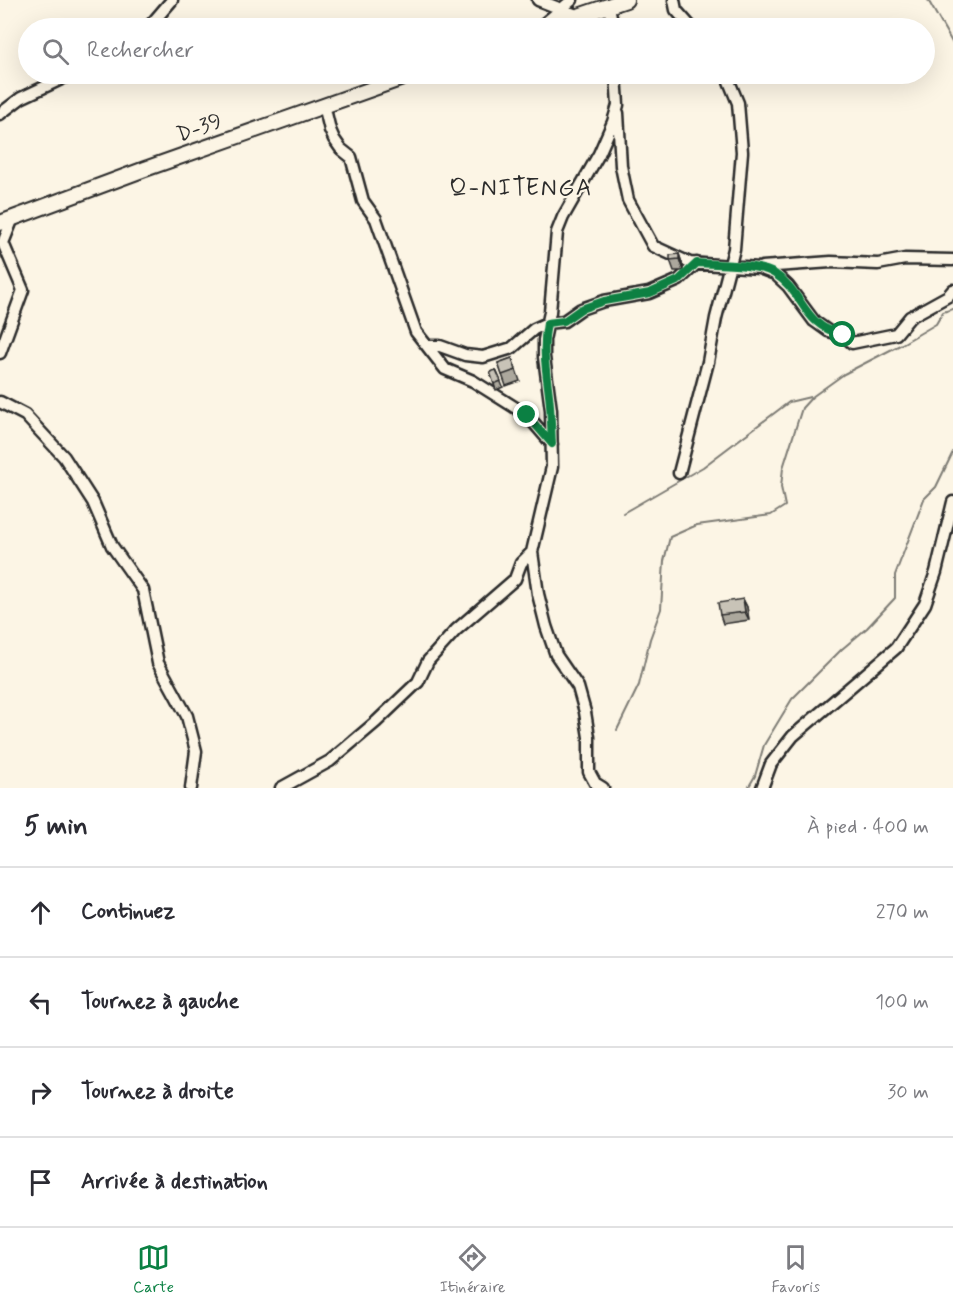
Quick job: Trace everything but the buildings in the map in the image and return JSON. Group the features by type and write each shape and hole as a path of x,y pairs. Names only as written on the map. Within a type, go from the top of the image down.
{"main road":[{"path":"573,18 626,0"},
{"name":"D-39","path":"7,220 385,84"}],"street":[{"path":"157,18 172,0"},
{"path":"538,0 579,16"},
{"path":"551,18 572,0"},
{"path":"674,0 676,10 683,18"},
{"path":"609,6 611,18"},
{"path":"0,114 21,98 51,84"},
{"path":"617,84 621,165 628,200 653,246 690,263 759,268 831,262 878,264 904,259 953,260"},
{"path":"679,473 734,249 742,152 738,103 730,84"},
{"path":"324,105 334,139 351,157 363,201 376,219 416,332 445,369 472,381 527,415 552,444"},
{"path":"603,788 595,783 590,771 589,737 578,687 556,655 546,626 538,594 532,552 551,479 551,410 544,340 550,312 557,232 562,217 599,154 618,105"},
{"path":"0,353 23,290 3,243 7,220"},
{"path":"429,346 440,346 465,355 483,357 512,348 534,330 547,323 564,321 581,309 604,301 650,293 679,280 697,263"},
{"path":"759,268 775,274 788,286 814,321 828,332 843,335 852,343 896,334 910,317 948,296 953,290"},
{"path":"0,402 25,415 64,457 93,502 112,546 143,590 158,663 187,716 196,751 191,788"},
{"path":"762,788 771,764 793,736 896,648 924,604 936,572 953,502"},
{"path":"281,788 330,761 376,722 418,682 428,661 456,630 515,579 521,563 532,552"}],"waterway":[{"path":"928,0 953,44"},
{"path":"617,730 639,685 650,639 661,609 664,561 670,537 697,525 771,515 785,506 781,487 783,468 802,408 812,397 844,374 936,324 943,312 953,309"},
{"path":"623,513 703,467 789,402 810,397"},
{"path":"748,788 755,776 764,745 792,699 842,649 867,628 895,598 895,575 924,499 936,487 953,452"}],"district":[{"name":"Q-NITENGA","path":"521,187"}],"route":[{"path":"527,415 552,444 551,410 544,357 547,323 564,321 581,309 604,301 650,293 679,280 697,263 759,268 775,274 788,286 814,321 828,332 843,335"}]}
